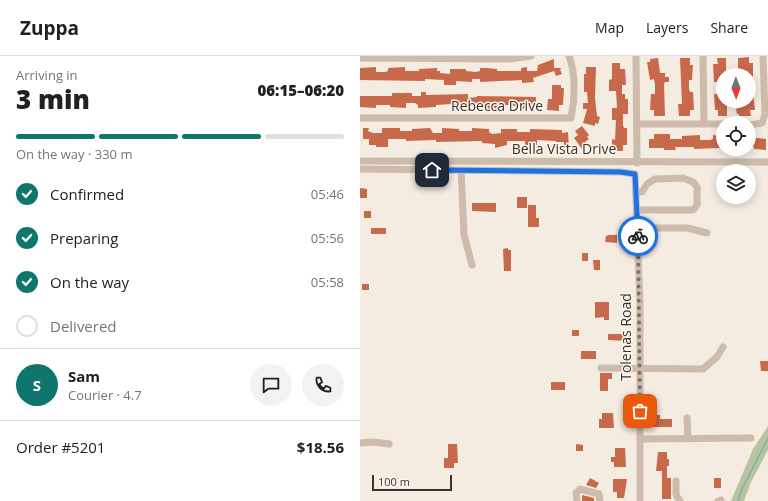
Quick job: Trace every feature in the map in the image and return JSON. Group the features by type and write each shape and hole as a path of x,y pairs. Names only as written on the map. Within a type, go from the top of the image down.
{"street":[{"path":"360,58 400,57 510,59 531,56"},
{"name":"Rebecca Drive","path":"360,118 571,118 573,109 573,73 569,56"},
{"path":"636,56 637,163"},
{"path":"703,56 704,124"},
{"path":"756,124 762,123 765,114 763,56"},
{"path":"637,124 716,124"},
{"name":"Bella Vista Drive","path":"360,161 637,163 768,162"},
{"path":"360,169 461,170 464,235 472,265"},
{"name":"Tolenas Road","path":"461,170 620,172 635,174 638,228 640,501"},
{"path":"637,192 642,192 651,181 659,178 687,179 696,185 697,191 697,204 694,210 637,210"},
{"path":"638,228 687,228 707,232"},
{"path":"601,368 703,369 717,357 723,347"},
{"path":"687,418 688,439"},
{"path":"640,439 751,438"},
{"path":"360,443 373,442 389,444"},
{"path":"676,481 676,495 680,501"},
{"path":"577,501 576,493 580,489 599,494 600,501"}],"green space":[{"path":"768,426 768,450 751,482 744,501 731,501 753,449"}],"building":[{"path":"749,57 749,63 753,63 753,68 738,68 738,58"},
{"path":"658,58 660,73 665,73 665,77 669,77 669,82 665,82 664,84 665,116 654,116 654,110 650,110 651,94 655,94 655,85 654,79 650,80 647,62 650,62 650,59"},
{"path":"680,58 690,58 690,65 693,65 692,80 689,80 689,89 690,92 693,92 694,110 690,110 690,116 679,116 678,104 682,104"},
{"path":"717,58 726,58 726,68 716,68 716,82 714,82 713,64 718,64"},
{"path":"554,59 554,68 562,68 560,69 562,74 556,76 554,71 533,78 534,82 522,83 522,80 480,82 480,79 472,79 472,82 456,81 456,85 444,85 444,80 360,80 360,68 376,67 376,72 385,72 388,71 388,68 405,67 405,71 419,71 419,69 437,68 437,71 440,71 440,73 450,74 450,69 466,69 466,71 476,72 480,71 480,68 497,69 497,71 521,71 521,68 527,67 527,71 537,71 538,65"},
{"path":"612,63 620,63 620,69 625,69 626,85 622,85 622,94 625,94 625,99 628,99 628,114 623,114 623,125 624,128 627,128 627,145 623,145 623,151 612,151 612,139 615,140 616,120 612,120 612,108 617,108 616,91 609,91 609,80 612,79"},
{"path":"586,67 596,67 595,98 597,116 600,117 598,124 595,123 595,126 583,123 587,109 583,109 583,103 588,103 587,92 584,92 584,74 586,74"},
{"path":"552,85 561,85 561,88 564,88 563,105 559,105 559,111 547,110 548,99 552,99"},
{"path":"421,92 426,92 426,95 468,94 468,98 477,96 536,97 536,106 533,106 533,108 521,109 515,109 515,106 501,105 501,108 483,109 483,106 469,106 469,109 452,109 452,104 418,108 418,105 415,103 406,103 406,108 390,107 390,105 376,105 376,108 360,107 360,96 392,96 392,93 412,93 412,96 421,96"},
{"path":"714,94 716,94 716,108 727,108 727,116 718,116 718,110 715,110"},
{"path":"755,108 755,110 750,110 751,116 739,116 736,109"},
{"path":"582,126 589,135 587,137 589,139 585,142 587,145 582,149 574,138 578,135 575,131"},
{"path":"363,128 369,128 368,131 373,133 382,133 382,128 400,128 400,131 412,131 412,129 430,128 433,133 442,133 442,128 459,129 459,131 472,131 472,128 489,129 489,132 492,134 501,133 501,129 517,129 517,132 530,132 530,129 562,130 562,133 568,132 569,148 564,148 564,142 556,141 537,140 537,145 525,145 525,141 507,141 507,145 495,148 495,144 482,143 482,141 436,142 436,140 406,141 406,139 388,139 388,147 376,147 376,145 369,145 369,139 363,139"},
{"path":"654,134 670,134 670,139 682,139 682,136 700,135 700,140 710,140 713,139 713,135 716,135 716,148 694,149 694,147 675,147 676,150 664,150 664,148 649,148 649,139 654,139"},
{"path":"756,138 766,139 766,150 756,149"},
{"path":"360,188 367,189 367,198 360,198"},
{"path":"517,197 527,197 527,208 517,208"},
{"path":"472,203 496,203 496,212 472,211"},
{"path":"528,205 536,205 536,218 539,218 539,227 528,227"},
{"path":"364,211 371,211 371,218 364,218"},
{"path":"371,228 386,228 386,234 371,234"},
{"path":"617,235 617,243 605,242 606,236"},
{"path":"508,248 508,250 511,250 511,271 504,271 503,249"},
{"path":"582,253 588,253 588,261 582,261"},
{"path":"593,260 600,260 600,270 594,270"},
{"path":"362,284 369,284 369,290 362,290"},
{"path":"595,302 609,302 609,320 604,320 604,317 595,318"},
{"path":"572,330 579,330 579,336 572,336"},
{"path":"608,334 627,334 627,341 608,340"},
{"path":"581,351 596,351 596,359 581,359"},
{"path":"760,361 768,361 768,371 761,371"},
{"path":"600,373 612,373 612,379 608,379 608,391 600,391"},
{"path":"551,382 565,382 565,390 551,390"},
{"path":"602,413 613,413 614,428 599,428 599,419 602,419"},
{"path":"651,415 660,415 660,419 672,419 672,427 651,427"},
{"path":"448,444 457,444 458,463 454,463 454,468 444,468 444,458 448,458"},
{"path":"576,444 583,445 583,451 576,451"},
{"path":"615,448 625,448 626,467 614,467 614,462 611,462 611,457 615,457"},
{"path":"658,452 667,452 667,459 669,459 669,466 667,466 667,478 671,478 671,499 662,499 662,471 656,471"},
{"path":"590,478 599,483 596,488 586,485"},
{"path":"714,478 721,478 721,488 714,488"},
{"path":"613,479 627,479 624,498 617,498 617,492 613,492"},
{"path":"582,495 594,498 594,501 582,501"}],"waterway":[{"path":"738,501 741,491 768,438"}],"way so far":[{"path":"638,236 640,303 640,411"}],"route":[{"path":"432,170 620,172 635,174 638,236"}]}
